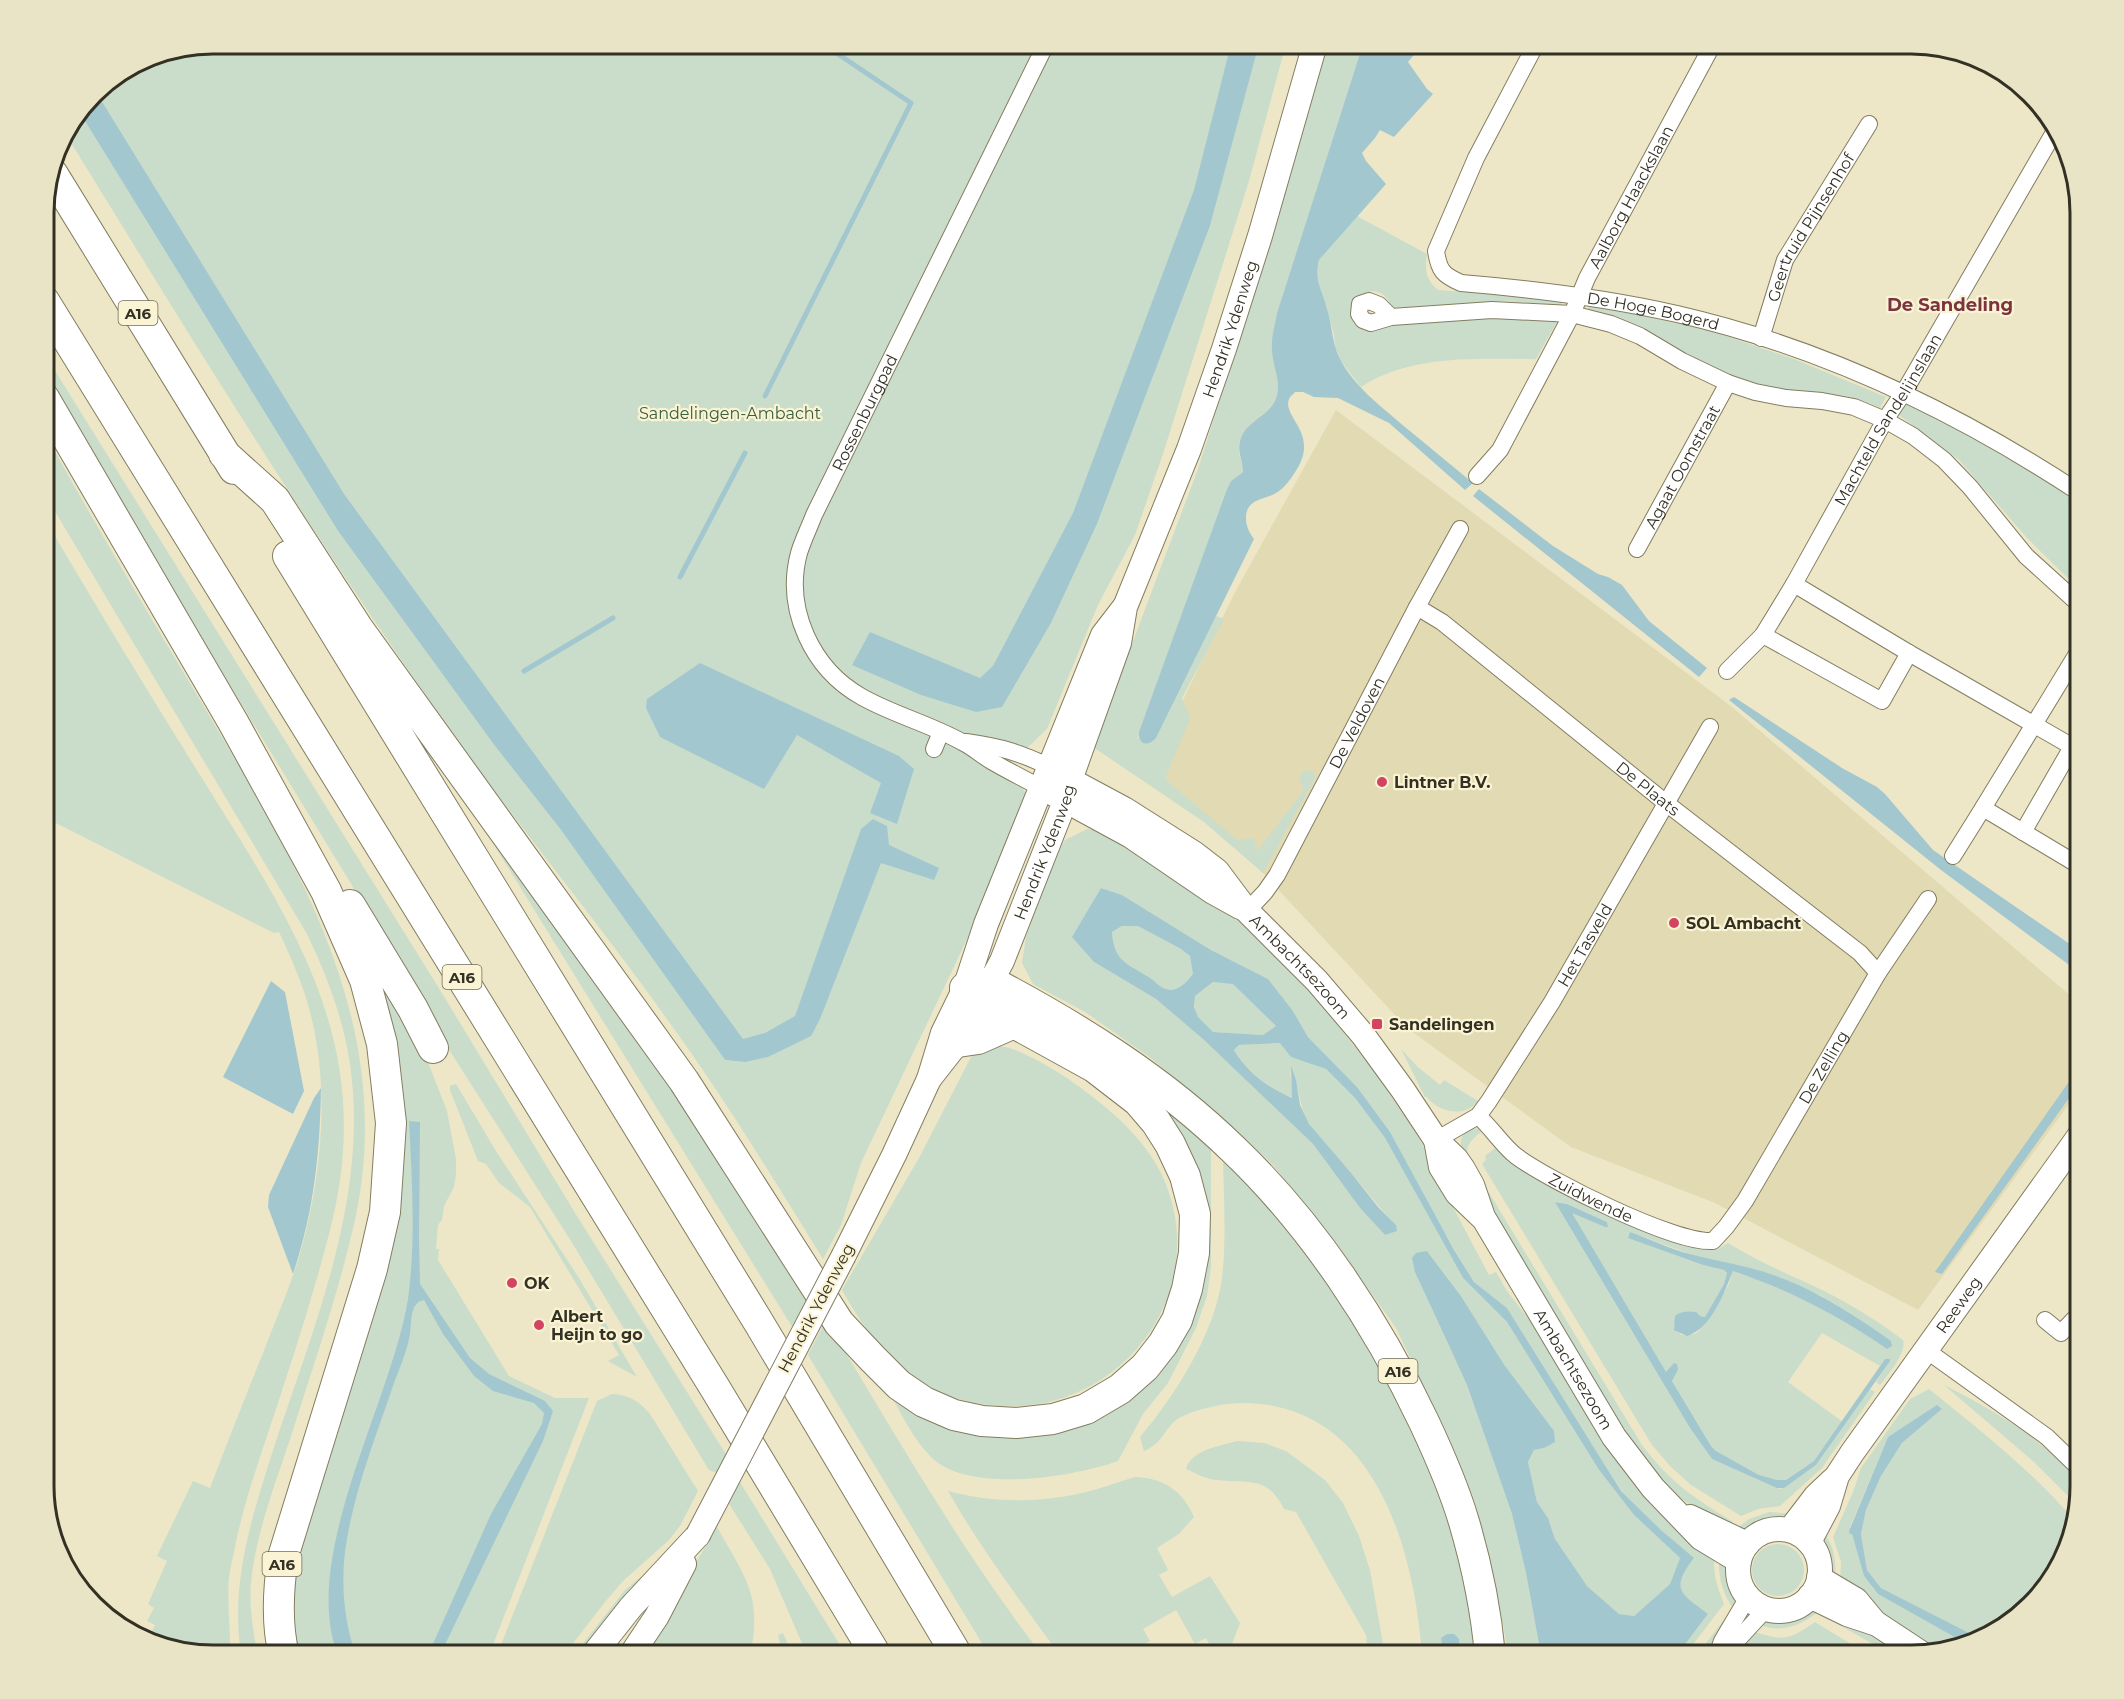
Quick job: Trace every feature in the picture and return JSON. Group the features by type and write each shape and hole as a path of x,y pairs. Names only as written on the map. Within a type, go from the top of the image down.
{"highway":[{"name":"A16","path":"57,181 759,1323 950,1645"},
{"name":"A16","path":"54,317 703,1367 869,1645"},
{"name":"A16","path":"54,415 233,722 326,891 357,958 372,1001 382,1044 391,1123 385,1212 372,1269 283,1557 279,1585 283,1645"},
{"name":"A16","path":"224,454 275,500 357,627 684,1081 839,1323 899,1385 924,1402 954,1415 982,1421 1016,1424 1053,1419 1086,1409 1119,1389 1145,1367 1163,1344 1177,1320 1187,1289 1194,1253 1195,1214 1185,1176 1170,1144 1156,1122 1138,1101 1094,1067 1014,1023 979,991"},
{"name":"A16","path":"233,722 337,883 413,1009 433,1048"},
{"name":"A16","path":"979,991 1091,1037 1171,1095 1234,1149 1307,1232 1381,1340 1412,1397 1442,1460 1464,1521 1480,1581 1489,1645"},
{"path":"958,1042 978,1039 1014,1023"}],"main road":[{"name":"Hendrik Ydenweg","path":"929,1079 958,1042 979,991 1021,916 1119,643 1125,607 1189,449 1214,380 1260,236 1312,54"},
{"name":"Hendrik Ydenweg","path":"638,1645 667,1598 894,1155 929,1079 943,1033 979,991 986,924 1103,634 1125,607"},
{"name":"Ambachtsezoom","path":"1046,777 1213,892 1247,910 1317,981 1356,1026 1390,1071 1436,1140 1463,1169 1472,1185 1483,1217 1614,1437 1653,1488 1678,1512 1743,1552"},
{"name":"Reeweg","path":"1799,1536 1828,1506 1837,1476 2070,1149"},
{"path":"1774,1529 1799,1536 1818,1559 1814,1587 1798,1606 1790,1609 1774,1610 1757,1603 1738,1576 1743,1552 1753,1538 1774,1529"},
{"name":"Hendrik Ydenweg","path":"602,1645 632,1607 698,1535"},
{"path":"1814,1587 1847,1614 1877,1624 1909,1645"}],"street":[{"name":"Rossenburgpad","path":"1041,54 814,515 799,555 795,592 799,622 822,663 841,682 861,696 963,742 998,747 1019,753 1046,777"},
{"name":"De Hoge Bogerd","path":"1531,54 1476,158 1436,251 1438,264 1445,276 1461,283 1578,296 1677,314 1761,338 1828,361 1904,392 1959,421 2070,487"},
{"name":"Aalborg Haackslaan","path":"1477,476 1500,450 1572,314 1578,296 1708,54"},
{"name":"Geertruid Pijnsenhof","path":"1761,338 1785,261 1869,124"},
{"name":"Machteld Sandelijnslaan","path":"1727,671 1763,635 1794,584 1885,420 1904,392 2051,138"},
{"name":"De Hoge Bogerd","path":"1391,317 1492,310 1572,314 1611,324 1640,336 1682,361 1728,383 1755,392 1854,407 1885,420 1913,436 1944,460 1970,487 2026,556 2070,596"},
{"name":"Agaat Oomstraat","path":"1637,549 1728,383"},
{"name":"De Veldoven","path":"1247,910 1277,875 1460,529"},
{"path":"1794,584 2033,724 2070,737"},
{"name":"De Plaats","path":"1417,607 1442,622 1666,803 1860,953 1878,973"},
{"path":"1763,635 1882,701 1909,653"},
{"path":"1953,856 2070,665"},
{"name":"Het Tasveld","path":"1436,1140 1478,1116 1552,1002 1710,727"},
{"path":"934,749 941,732"},
{"path":"2023,832 2070,752"},
{"path":"1983,808 2070,860"},
{"name":"De Zelling","path":"1720,1235 1745,1201 1878,973 1928,899"},
{"name":"Zuidwende","path":"1478,1116 1514,1154 1529,1165 1603,1203 1658,1228 1701,1242 1713,1241 1720,1235"},
{"path":"2045,1320 2061,1333 2070,1324"},
{"path":"1926,1350 2047,1437 2070,1459"},
{"path":"1721,1645 1757,1603"}],"shaded area":[{"path":"1336,410 1732,707 2070,995 2070,1103 1918,1310 1715,1203 1571,1147 1407,1028 1261,871 1148,773 1234,594"}],"green space":[{"name":"Sandelingen-Ambacht","path":"213,54 1250,54 1041,640 1097,524 1210,226 1256,54 1283,54 1249,181 1135,535 1098,605 1047,729 1026,749 1004,742 994,768 1018,780 1028,797 986,899 861,1163 841,1225 823,1259 688,1048 473,761 396,652 298,506 71,142 84,120 338,531 495,746 561,830 725,1060 745,1062 728,1045 349,508 93,108 108,93 143,70 172,59"},
{"path":"1322,54 1360,54 1277,313 1272,350 1278,384 1277,395 1274,403 1249,427 1240,441 1239,453 1243,472 1231,481 1227,489 1138,738 1156,738 1216,616 1224,619 1182,698 1190,719 1165,779 1237,840 1253,838 1258,850 1304,790 1299,778 1303,771 1309,770 1314,773 1315,778 1263,873 1204,822 1093,747 1198,469 1285,191"},
{"path":"1357,216 1427,254 1427,274 1438,290 1563,300 1561,305 1502,301 1391,308 1383,294 1374,291 1359,298 1353,311 1389,325 1487,318 1558,320 1536,359 1468,359 1423,364 1380,376 1361,387 1341,361 1335,348 1334,335 1326,305 1320,293 1317,272 1319,260"},
{"path":"1591,304 1714,332 1794,359 1886,397 1880,408 1847,396 1776,388 1741,380 1643,330 1587,310"},
{"path":"54,369 727,1456 717,1473 709,1470 571,1241 446,1045 403,969 192,623 54,390"},
{"path":"1913,403 2033,472 2070,496 2070,580 2027,538 1959,460 1899,415 1904,404"},
{"path":"54,450 269,818 301,881 329,944 349,1010 362,1077 365,1147 355,1220 326,1326 257,1544 251,1583 256,1645 240,1645 238,1601 245,1550 274,1447 322,1304 346,1207 352,1157 354,1108 349,1058 332,995 307,934 54,510"},
{"path":"54,535 259,871 290,926 315,981 333,1037 343,1097 342,1161 330,1230 250,1488 230,1570 228,1603 230,1645 203,1645 182,1642 151,1632 155,1625 147,1621 154,1608 148,1604 167,1561 157,1556 193,1481 210,1488 297,1262 308,1221 318,1162 321,1101 316,1041 304,991 279,932 274,933 54,822"},
{"path":"478,819 621,1010 812,1296 794,1330"},
{"path":"1087,829 1112,832 1213,907 1235,916 1305,983 1376,1074 1442,1176 1438,1179 1489,1275 1496,1272 1507,1291 1547,1343 1715,1553 1716,1579 1724,1604 1693,1645 1685,1645 1708,1614 1685,1596 1682,1590 1682,1577 1693,1558 1621,1491 1507,1308 1474,1282 1357,1087 1308,1037 1293,1011 1268,979 1211,950 1122,895 1101,888 1094,962 1156,999 1204,1040 1313,1144 1360,1208 1385,1235 1396,1225 1312,1128 1302,1109 1296,1082 1290,1070 1293,1098 1259,1078 1234,1050 1239,1045 1281,1043 1312,1064 1326,1069 1355,1098 1385,1138 1463,1278 1507,1322 1599,1470 1634,1515 1680,1558 1670,1584 1634,1616 1619,1614 1587,1586 1568,1561 1555,1539 1548,1518 1537,1502 1528,1462 1534,1450 1544,1448 1505,1366 1461,1296 1428,1252 1431,1307 1467,1385 1512,1514 1526,1573 1539,1645 1506,1645 1503,1624 1466,1487 1428,1396 1396,1328 1353,1267 1273,1165 1236,1130 1152,1059 1085,1012 1033,984 1022,963 1026,937 1057,852 1065,840"},
{"path":"1122,926 1138,926 1181,949 1190,956 1194,973 1178,988 1167,990 1161,987 1127,964 1118,955 1112,932"},
{"path":"362,948 417,1034 447,1111 456,1159 456,1174 454,1187 444,1206 442,1220 438,1225 436,1249 439,1249 438,1260 509,1376 555,1398 589,1398 493,1645 286,1645 281,1600 387,1220"},
{"path":"1213,982 1233,983 1276,1026 1263,1035 1213,1032 1198,1017 1194,1003 1195,996"},
{"path":"996,1000 1211,1138 1211,1267 1207,1296 1196,1328 1168,1383 1143,1414 1118,1461 1049,1477 996,1479 971,1476 949,1469 925,1451 887,1389 905,1401 1088,1414 1191,1300 1179,1149"},
{"path":"990,1045 1009,1048 1048,1066 1104,1106 1135,1136 1155,1162 1175,1216 1176,1260 1166,1302 1145,1339 1115,1369 1078,1392 1036,1404 979,1404 950,1396 922,1384 902,1369 882,1349 864,1326 842,1290 919,1158 971,1057"},
{"path":"1401,1049 1440,1085 1444,1080 1478,1101 1466,1110 1452,1111 1438,1107 1425,1097"},
{"path":"456,1084 496,1151 579,1278 637,1377 608,1361 619,1355 530,1207 499,1183 486,1164 478,1161 450,1090 450,1086"},
{"path":"1473,1128 1483,1130 1468,1146 1469,1159 1461,1142 1464,1135"},
{"path":"1223,1148 1367,1332 1448,1507 1481,1645 1459,1645 1459,1639 1441,1638 1442,1645 1421,1645 1411,1580 1401,1541 1386,1504 1367,1470 1342,1441 1311,1419 1274,1406 1242,1403 1219,1405 1179,1418 1159,1441 1144,1451 1140,1437 1167,1403 1192,1363 1211,1320 1222,1278"},
{"path":"1495,1148 1505,1157 1655,1233 1706,1250 1718,1249 1728,1243 1834,1296 1874,1320 1903,1340 1900,1357 1880,1385 1876,1382 1890,1359 1885,1359 1880,1366 1822,1333 1788,1382 1843,1422 1814,1461 1786,1480 1759,1475 1711,1446 1672,1381 1678,1370 1666,1373 1571,1212 1605,1227 1607,1222 1567,1204 1556,1202 1690,1428 1712,1459 1781,1489 1816,1465 1870,1389 1875,1392 1822,1468 1780,1506 1758,1509 1741,1516 1691,1485 1652,1445 1482,1164 1486,1160 1485,1156","holes":["1630,1232 1690,1254 1820,1295 1855,1316 1892,1343 1887,1349 1813,1304 1733,1271 1728,1286 1699,1331 1695,1334 1682,1335 1673,1327 1700,1316 1705,1317 1724,1284 1727,1273 1724,1270 1703,1265 1629,1238"]},
{"path":"1474,1168 1642,1445 1683,1488 1733,1522 1730,1527 1674,1494 1661,1482 1623,1433 1469,1171"},
{"path":"826,1320 956,1533 1034,1645 983,1645 808,1355"},
{"path":"1944,1385 1999,1415 2050,1452 2070,1471 2070,1498 2034,1462"},
{"path":"1929,1389 2023,1467 2068,1513 2058,1547 2031,1591 2008,1612 1970,1634 1881,1588 1867,1570 1861,1534 1866,1510 1881,1476 1902,1443 1942,1409 1937,1406 1888,1437 1850,1527 1864,1576 1878,1594 1957,1638 1926,1644 1840,1584 1841,1562 1833,1537 1861,1468 1910,1399"},
{"path":"612,1394 624,1396 642,1406 650,1414 698,1491 680,1526 669,1540 623,1581 572,1645 501,1645 597,1401"},
{"path":"1237,1441 1264,1443 1286,1451 1325,1480 1343,1503 1359,1536 1370,1570 1383,1645 1367,1645 1366,1635 1296,1512 1284,1509 1278,1498 1264,1486 1256,1483 1213,1479 1186,1469 1194,1457 1215,1447"},
{"path":"1135,1477 1145,1478 1164,1483 1184,1500 1194,1517 1179,1534 1157,1548 1168,1570 1159,1575 1172,1597 1210,1576 1240,1623 1232,1644 1210,1645 1206,1638 1195,1644 1176,1610 1143,1629 1150,1641 1144,1645 1053,1645 988,1554 948,1491 998,1500 1032,1500 1082,1493"},
{"path":"740,1482 840,1645 803,1645 770,1569 728,1502"},
{"path":"1769,1512 1795,1514 1766,1526 1735,1530 1749,1519"},
{"path":"717,1527 749,1588 754,1617 752,1645 647,1645"},
{"path":"1821,1531 1832,1548 1835,1583 1822,1558"},
{"path":"1773,1544 1783,1544 1792,1548 1800,1556 1804,1570 1800,1584 1792,1592 1783,1596 1773,1596 1764,1592 1756,1584 1752,1575 1752,1565 1756,1556 1764,1548"},
{"path":"662,1559 595,1645 582,1645 625,1590"},
{"path":"1719,1560 1727,1566 1732,1575 1735,1592 1733,1608 1722,1586"},
{"path":"1808,1608 1821,1609 1808,1619 1793,1626 1768,1628 1760,1625 1768,1618"},
{"path":"1729,1613 1731,1618 1714,1645 1705,1645"},
{"path":"1824,1616 1867,1631 1890,1645 1875,1645"},
{"path":"1815,1622 1853,1645 1740,1645 1752,1631 1778,1638 1798,1633"},
{"path":"783,1633 788,1645 780,1645 778,1635"}],"water":[{"path":"1228,54 1256,54 1210,226 1097,524 1051,623 1002,707 976,712 921,695 852,665 870,632 980,678 993,666 1073,513 1194,190"},
{"path":"1360,54 1415,54 1408,62 1433,94 1394,137 1380,130 1362,153 1386,184 1319,260 1317,274 1329,315 1333,340 1345,368 1378,404 1473,483 1465,490 1389,423 1338,398 1314,397 1303,392 1295,392 1289,398 1288,406 1302,436 1303,456 1297,469 1282,489 1249,506 1246,521 1254,539 1156,738 1150,743 1144,743 1140,740 1139,732 1227,489 1231,481 1243,472 1240,441 1247,428 1270,408 1277,395 1278,384 1272,345 1277,313"},
{"path":"101,100 344,494 743,1039 765,1033 795,1016 861,829 873,819 887,826 889,845 939,868 934,880 881,863 820,1019 811,1036 768,1057 745,1062 725,1060 561,830 495,746 338,531 84,120"},
{"path":"1479,489 1553,546 1598,574 1622,585 1649,621 1707,668 1699,677 1473,496"},
{"path":"700,663 899,756 914,769 897,824 870,813 881,783 797,735 764,789 660,737 646,708 647,699"},
{"path":"1734,697 1842,768 1877,787 1933,850 2070,944 2070,966 1941,870 1729,700"},
{"path":"1101,888 1122,895 1211,950 1268,979 1293,1011 1308,1037 1357,1087 1390,1132 1474,1282 1507,1308 1621,1491 1694,1558 1682,1577 1682,1591 1708,1614 1685,1645 1539,1645 1512,1514 1467,1385 1415,1272 1412,1258 1416,1253 1427,1251 1461,1296 1505,1366 1554,1431 1555,1442 1534,1450 1528,1462 1537,1502 1548,1518 1555,1539 1587,1586 1619,1614 1634,1616 1670,1584 1680,1558 1634,1515 1599,1470 1507,1322 1463,1278 1385,1138 1355,1098 1326,1069 1291,1057 1280,1043 1239,1045 1234,1050 1259,1078 1292,1098 1291,1066 1300,1105 1309,1124 1378,1207 1396,1225 1397,1231 1385,1235 1360,1208 1313,1144 1204,1040 1156,999 1094,962 1072,937","holes":["1122,926 1138,926 1190,956 1193,974 1181,986 1167,990 1127,964 1118,955 1112,932","1213,982 1233,984 1276,1026 1263,1035 1213,1032 1198,1017 1194,1007 1195,996"]},
{"path":"271,981 285,992 304,1091 293,1114 223,1077"},
{"path":"2070,1080 2070,1097 1942,1274 1935,1272"},
{"path":"321,1088 319,1136 311,1205 293,1274 268,1207 269,1195 314,1098"},
{"path":"409,1121 420,1122 420,1284 470,1358 489,1374 545,1401 553,1411 543,1441 445,1645 432,1645 491,1514 542,1424 544,1413 534,1403 493,1391 474,1376 443,1334 424,1300 416,1305 412,1314 407,1347 367,1461 347,1539 343,1583 348,1627 353,1645 336,1645 329,1616 330,1572 352,1478 399,1340 408,1299 413,1232"},
{"path":"1555,1202 1567,1204 1607,1222 1608,1227 1605,1227 1572,1213 1666,1372 1674,1363 1677,1364 1678,1370 1672,1381 1711,1446 1759,1475 1786,1480 1814,1461 1885,1359 1890,1359 1890,1361 1816,1465 1784,1488 1777,1488 1712,1459 1690,1428"},
{"path":"1630,1232 1682,1252 1760,1271 1798,1285 1852,1315 1891,1341 1892,1346 1887,1349 1813,1304 1733,1271 1710,1318 1703,1326 1687,1336 1674,1330 1675,1316 1682,1312 1696,1312 1705,1317 1724,1284 1727,1273 1724,1270 1703,1265 1628,1238"},
{"path":"1937,1405 1942,1409 1902,1443 1881,1476 1866,1510 1861,1534 1867,1570 1881,1588 1970,1634 1962,1637 1957,1638 1878,1594 1864,1576 1852,1534 1849,1531 1888,1437"},
{"path":"1447,1634 1454,1634 1459,1639 1459,1645 1442,1645 1441,1638"}],"waterway":[{"path":"765,396 911,103 838,54"},
{"path":"680,577 745,453"},
{"path":"524,671 613,618"}],"place":[{"name":"Lintner B.V.","path":"1382,782"},
{"name":"SOL Ambacht","path":"1674,923"},
{"name":"Sandelingen","path":"1377,1024"},
{"name":"OK","path":"512,1283"},
{"name":"Albert Heijn to go","path":"539,1325"}],"district":[{"name":"De Sandeling","path":"1950,305"}]}
